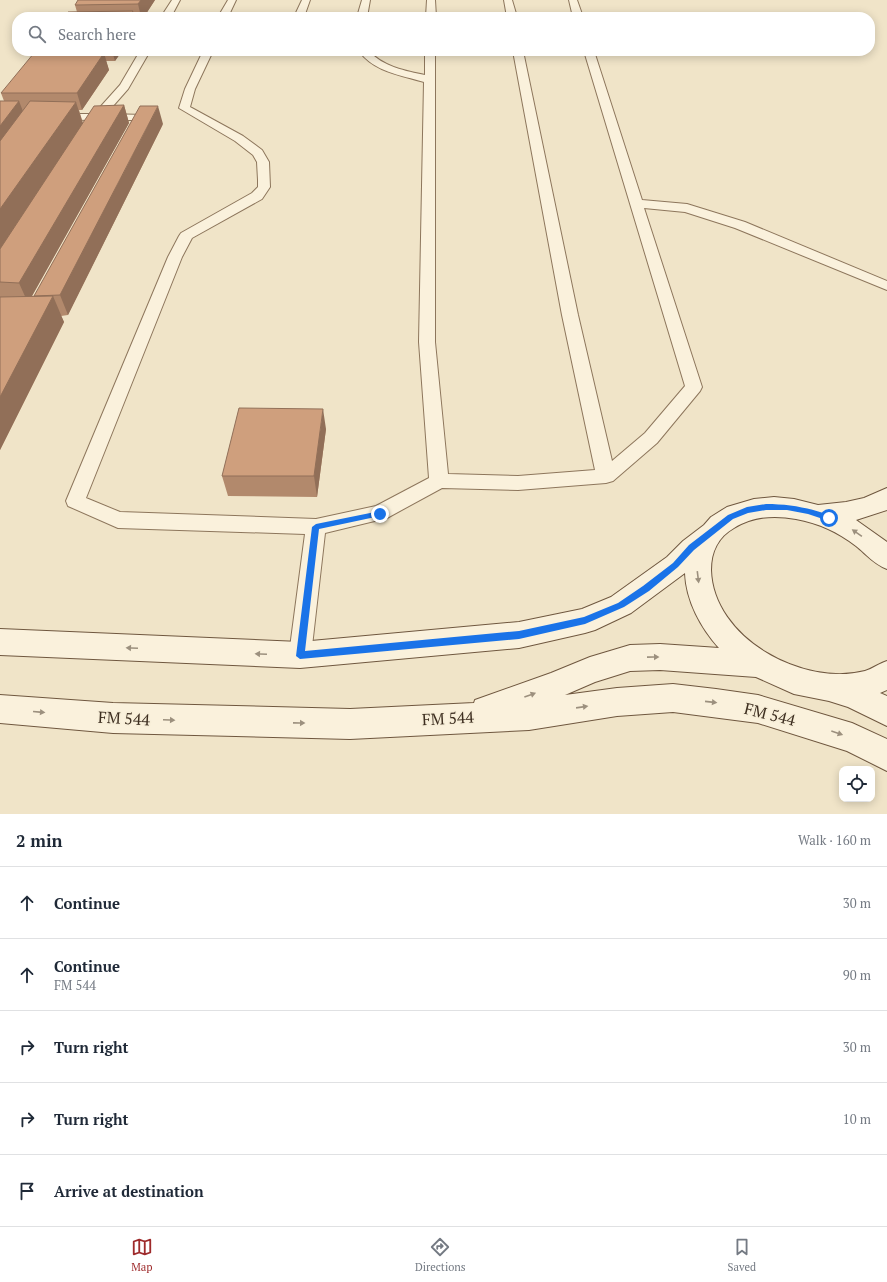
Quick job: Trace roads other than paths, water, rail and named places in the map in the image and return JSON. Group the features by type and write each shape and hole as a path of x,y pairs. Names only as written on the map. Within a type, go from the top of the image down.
{"main road":[{"path":"817,514 851,511 873,506 887,498"},
{"path":"0,642 300,656 519,635 585,621 621,605 676,565 692,548 731,517 747,510 766,507 787,507 817,514 850,528 887,558"},
{"path":"712,532 706,540 699,555 697,572 701,591 708,611 721,630 738,648 759,663 788,678 853,694 887,712"},
{"path":"467,717 556,685 590,670 630,658 660,657 759,663"},
{"path":"822,687 844,687 865,684 887,674"},
{"name":"FM 544","path":"0,709 113,718 350,724 529,715 617,702 672,698 758,709 852,738 887,754"}],"lane":[{"path":"169,12 176,0"},
{"path":"226,12 232,0"},
{"path":"301,12 306,0"},
{"path":"363,12 366,0"},
{"path":"431,0 431,12"},
{"path":"508,0 511,12"},
{"path":"573,0 577,12"},
{"path":"88,130 97,117 124,87 142,56"},
{"path":"205,56 184,108 232,135 258,152 262,160 264,187 257,196 186,236 175,257 76,501 118,520 316,527 380,514 439,481 518,483 606,476 651,438 694,387 591,56"},
{"path":"367,56 382,66 430,80"},
{"path":"430,56 427,342 439,481"},
{"path":"519,56 570,315 606,476"},
{"path":"50,117 141,118 130,138"},
{"path":"637,203 688,208 740,225 887,286"},
{"path":"300,656 316,527"}]}
